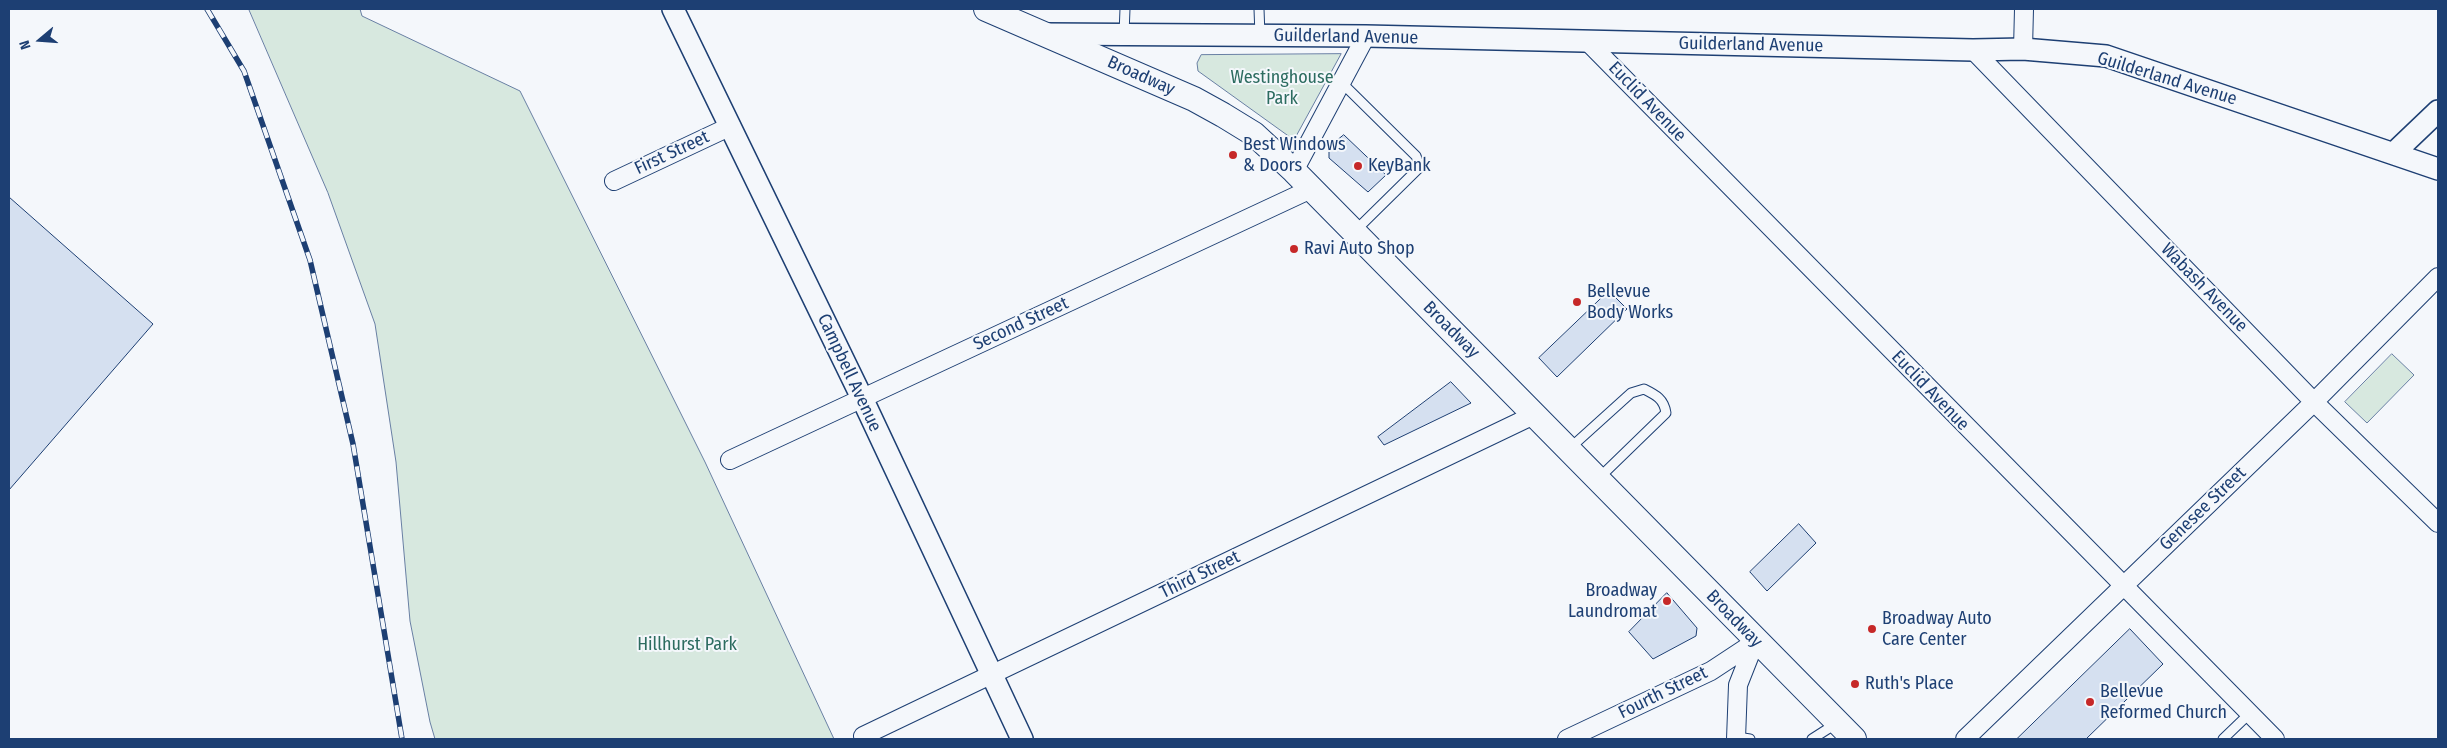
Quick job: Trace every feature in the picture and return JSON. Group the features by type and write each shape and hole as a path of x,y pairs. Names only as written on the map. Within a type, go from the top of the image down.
{"main road":[{"name":"Broadway","path":"986,9 1194,99 1223,114 1254,134 1294,171 1536,414 1755,642 1846,731"}],"street":[{"name":"Campbell Avenue","path":"673,9 862,398 1022,739"},
{"path":"2023,49 2024,9"},
{"name":"Guilderland Avenue","path":"1044,34 1366,36 1973,50 2023,49 2106,56 2394,152 2438,169"},
{"path":"1294,171 1366,36"},
{"name":"Euclid Avenue","path":"1588,42 2274,739"},
{"name":"Wabash Avenue","path":"1973,50 2314,402 2438,523"},
{"path":"2394,152 2438,111"},
{"name":"First Street","path":"614,180 731,126"},
{"name":"Second Street","path":"730,460 1311,189"},
{"name":"Genesee Street","path":"1965,739 2314,402 2438,277"},
{"name":"Third Street","path":"863,736 1536,414"},
{"path":"1741,739 1738,685 1755,642"},
{"name":"Fourth Street","path":"1567,739 1711,671 1755,642"}],"lane":[{"path":"1124,34 1125,9"},
{"path":"1259,9 1260,36"},
{"path":"1341,82 1416,156 1420,167 1354,232"},
{"path":"1569,449 1631,393 1644,390 1658,396 1665,404 1666,413 1598,478"},
{"path":"2223,739 2248,714"},
{"path":"1812,739 1846,731"}],"green space":[{"name":"Hillhurst Park","path":"249,9 360,9 362,16 520,91 705,462 834,739 435,739 410,621 396,462 375,324 328,193"},
{"name":"Westinghouse Park","path":"1341,54 1294,140 1198,71 1197,63 1201,55"},
{"path":"2392,354 2414,375 2367,423 2345,402"}],"building":[{"name":"KeyBank","path":"1344,135 1386,175 1368,192 1329,158 1329,147"},
{"path":"9,197 153,324 9,490"},
{"path":"1609,291 1627,309 1557,377 1539,358"},
{"path":"1451,382 1471,403 1384,445 1378,437"},
{"path":"1799,524 1816,543 1767,591 1750,572"},
{"path":"1667,593 1697,628 1696,636 1653,659 1629,632"},
{"name":"Bellevue Reformed Church","path":"2130,629 2163,664 2086,739 2017,739"}],"railway":[{"path":"207,9 244,71 310,260 353,444 402,739"}],"place":[{"name":"Best Windows & Doors","path":"1233,155"},
{"name":"KeyBank","path":"1358,166"},
{"name":"Ravi Auto Shop","path":"1294,249"},
{"name":"Bellevue Body Works","path":"1577,302"},
{"name":"Broadway Laundromat","path":"1667,601"},
{"name":"Broadway Auto Care Center","path":"1872,629"},
{"name":"Ruth's Place","path":"1855,684"},
{"name":"Bellevue Reformed Church","path":"2090,702"}]}
